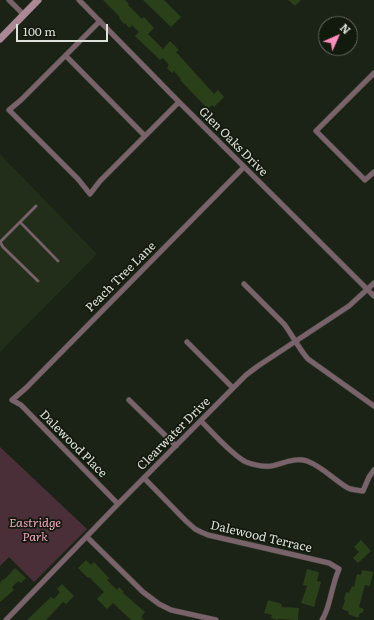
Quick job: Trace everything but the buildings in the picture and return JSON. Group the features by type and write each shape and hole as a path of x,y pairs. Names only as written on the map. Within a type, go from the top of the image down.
{"street":[{"path":"9,0 24,14"},
{"path":"0,39 38,0"},
{"name":"Glen Oaks Drive","path":"79,0 374,296"},
{"path":"100,21 66,56 9,110 78,179 90,194 179,102"},
{"path":"66,56 145,136"},
{"path":"374,73 316,131 365,180 374,172"},
{"name":"Peach Tree Lane","path":"12,400 31,383 244,167"},
{"name":"Clearwater Drive","path":"6,620 233,388 252,371 349,306 374,283"},
{"path":"244,284 280,319 308,360 374,406"},
{"path":"187,342 233,388"},
{"name":"Dalewood Place","path":"12,400 21,405 118,504"},
{"path":"129,400 176,446"},
{"path":"201,420 229,449 245,461 257,465 268,466 293,460 303,460 321,469 349,489 363,491 374,470"},
{"name":"Dalewood Terrace","path":"144,478 186,521 201,532 208,535 329,563 339,569 334,582 328,608 322,620"},
{"path":"87,537 143,592 159,604 171,610 216,620"}],"lane":[{"path":"36,206 0,242 3,247 38,281"},
{"path":"20,222 58,261"}],"shaded area":[{"path":"0,154 97,254 0,352"}],"green space":[{"name":"Eastridge Park","path":"0,447 87,529 34,582 9,557 0,566"}]}
